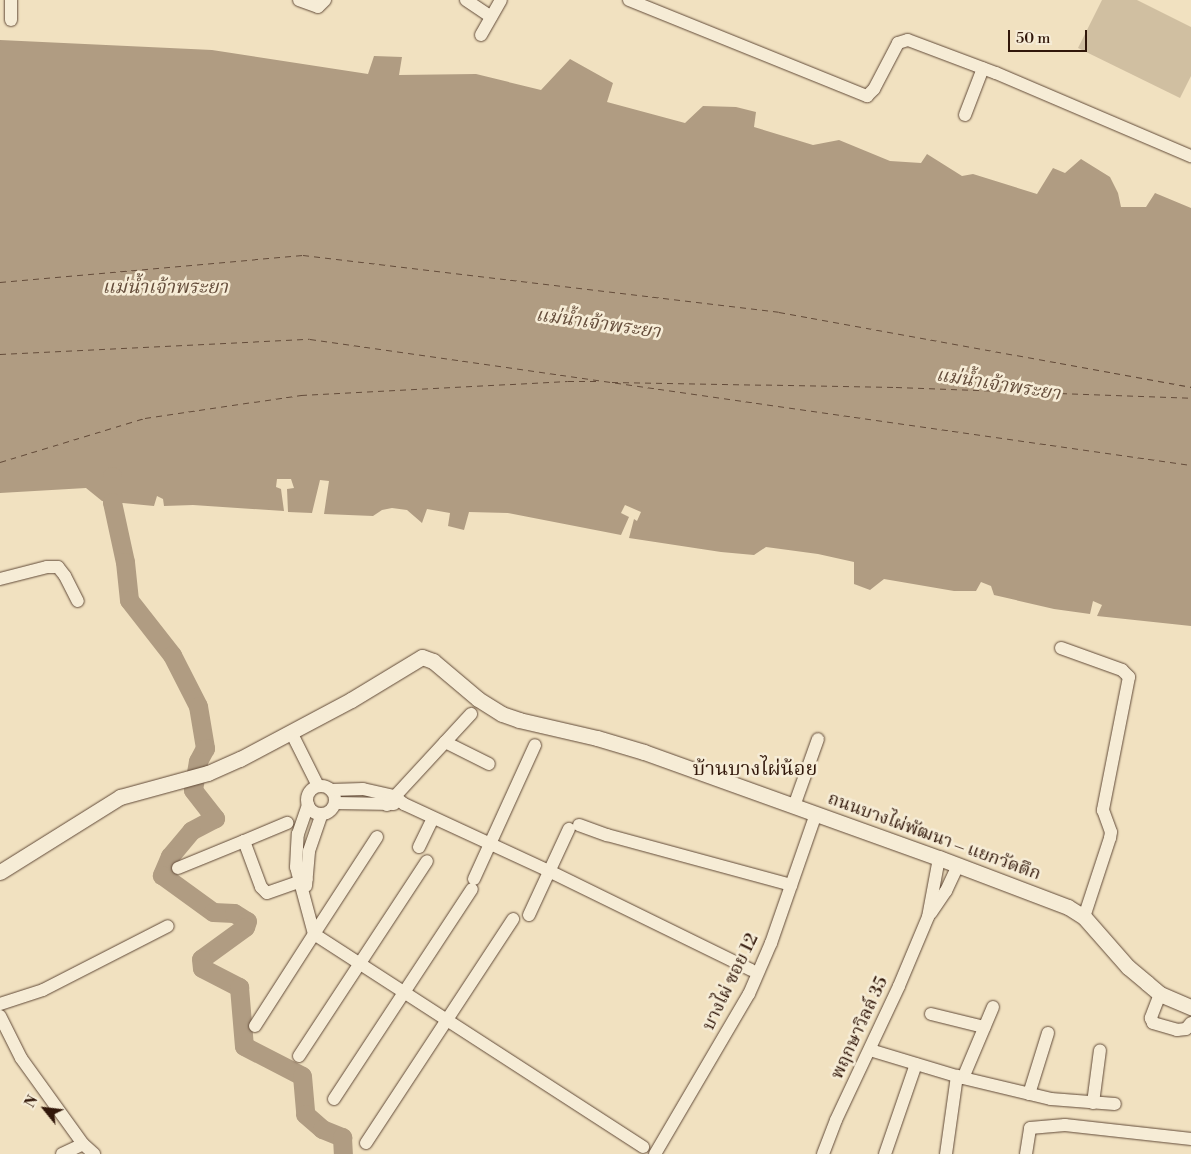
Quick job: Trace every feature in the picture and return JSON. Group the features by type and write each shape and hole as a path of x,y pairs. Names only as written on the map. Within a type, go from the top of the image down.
{"street":[{"path":"11,0 11,20"},
{"path":"299,0 318,7 325,0"},
{"path":"466,0 491,17"},
{"path":"481,35 501,0"},
{"path":"629,0 867,96 874,89 898,43 903,40 983,68 1191,156"},
{"path":"965,115 983,68"},
{"path":"0,579 47,567 58,567 66,576 78,601"},
{"path":"1061,648 1122,670 1129,677 1103,810 1111,832 1110,838 1084,917"},
{"name":"ถนนบางไผ่พัฒนา – แยกวัดตึก","path":"0,872 120,797 208,773 351,700 418,659 428,658 478,699 502,714 625,746 939,858 1068,907 1084,917 1128,967 1160,994 1191,1007"},
{"path":"390,800 471,714"},
{"path":"291,732 318,786 333,796 363,789 404,804 549,871 751,970"},
{"path":"794,806 818,739"},
{"path":"445,742 489,764"},
{"path":"334,1099 473,884 536,745"},
{"path":"318,786 308,793 308,805 298,834 295,853 314,934 359,965 643,1146"},
{"path":"308,805 311,810 322,814 328,813 333,796"},
{"path":"303,881 308,851 314,830 322,814"},
{"name":"บางไผ่ ซอย 12","path":"655,1154 749,994 771,943 816,814"},
{"path":"419,847 433,818"},
{"path":"178,868 287,823"},
{"path":"529,915 549,871 574,827 791,885"},
{"path":"256,1026 378,837"},
{"path":"244,841 264,891 272,893 303,881"},
{"name":"พฤกษาวิลล์ 35","path":"928,917 939,858"},
{"path":"299,1056 427,861"},
{"name":"พฤกษาวิลล์ 35","path":"823,1154 836,1120 870,1050 928,917 946,891 958,865"},
{"path":"366,1143 513,919"},
{"path":"0,1004 43,990 168,926"},
{"path":"1160,994 1152,1018 1153,1023 1177,1030 1186,1028 1191,1023"},
{"path":"946,1154 960,1077 993,1008"},
{"path":"931,1014 984,1027"},
{"path":"0,1016 20,1058 83,1144 94,1154"},
{"path":"1029,1094 1048,1033"},
{"path":"870,1050 960,1077 1029,1094 1067,1102 1114,1104"},
{"path":"1093,1103 1100,1050"},
{"path":"885,1154 916,1064"},
{"path":"1026,1154 1030,1128 1065,1125 1191,1139"},
{"path":"62,1154 83,1144"}],"shaded area":[{"path":"1102,0 1137,0 1191,27 1191,76 1180,98 1078,48"}],"water":[{"name":"แม่น้ำเจ้าพระยา","path":"0,40 212,50 368,74 374,56 402,57 399,75 476,74 541,90 570,59 613,83 607,102 685,123 703,106 736,107 756,112 754,127 813,145 839,140 890,161 921,163 927,154 962,176 973,174 1037,194 1053,168 1065,173 1081,159 1110,177 1118,193 1121,207 1146,207 1155,193 1191,208 1191,626 1097,616 1102,605 1093,601 1090,614 1054,609 994,595 991,586 981,582 976,591 954,591 884,579 870,590 854,584 854,562 818,554 766,547 754,555 629,538 634,519 637,521 641,512 625,505 621,513 629,517 621,535 508,513 469,512 464,530 448,526 450,513 427,509 422,523 407,510 392,508 382,510 373,516 324,514 329,481 320,480 312,513 288,512 287,489 294,488 291,479 277,479 276,487 281,489 284,511 193,505 164,506 163,499 157,496 154,506 102,501 86,488 0,493"}],"waterway":[{"path":"112,476 112,502 125,562 129,600 172,655 198,706 205,748 198,761 193,790 215,818 191,831 170,856 162,875 213,912 234,913 247,921 245,927 201,959 202,968 239,987 244,1046 302,1076 305,1114 322,1129 342,1137 343,1154"}],"ferry route":[{"path":"0,282 303,255 779,312 1191,387"},
{"path":"0,354 310,339 1191,465"},
{"path":"0,462 145,418 301,395 568,381 601,381"},
{"path":"612,382 896,387 1191,398"}],"district":[{"name":"บ้านบางไผ่น้อย","path":"755,769"}]}
